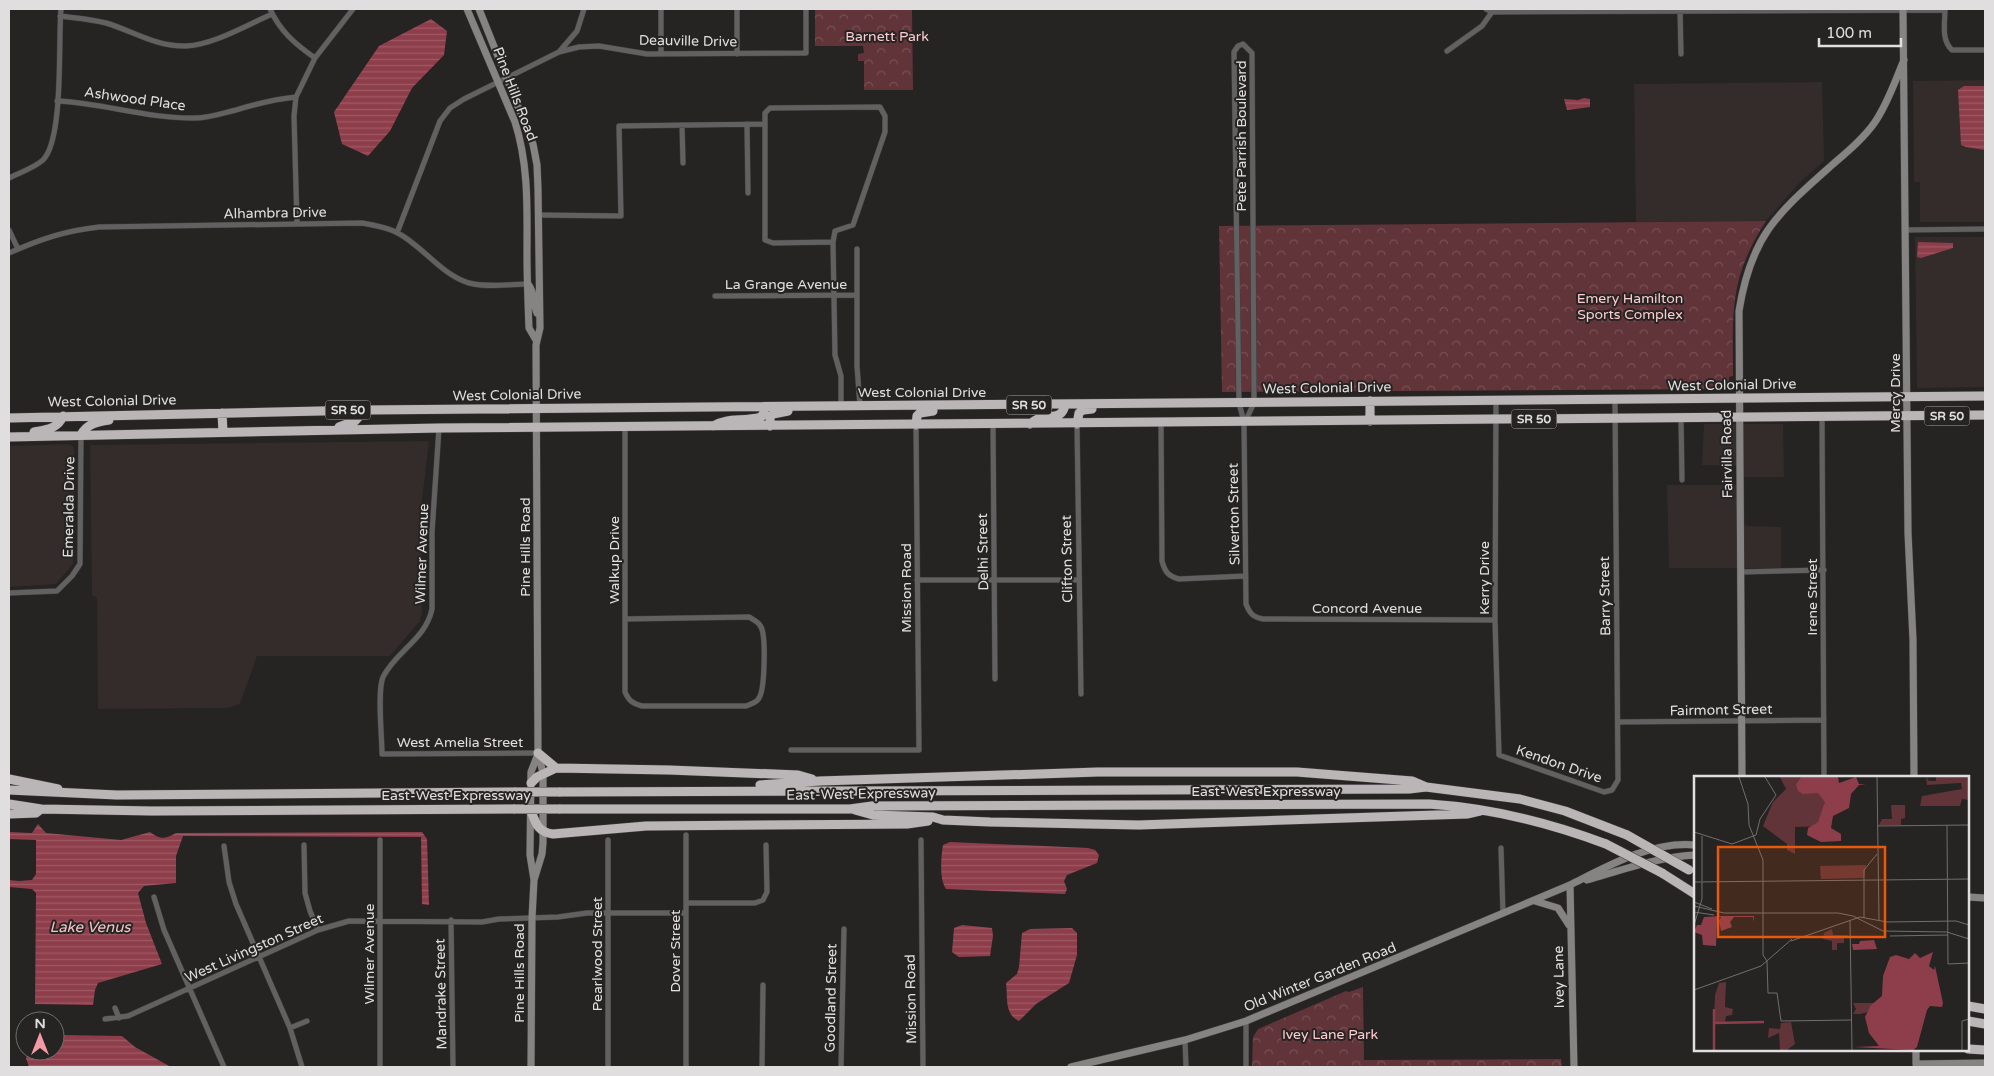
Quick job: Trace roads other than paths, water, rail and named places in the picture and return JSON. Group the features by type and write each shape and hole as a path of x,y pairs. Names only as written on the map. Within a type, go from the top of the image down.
{"highway":[{"name":"West Colonial Drive","path":"9,418 537,408 1985,396"},
{"path":"1370,402 1370,421"},
{"path":"1077,424 1078,416 1083,410 1115,409 1122,404"},
{"path":"916,425 917,416 920,412 958,410 963,405"},
{"path":"1030,424 1039,418 1060,416 1064,412 1065,405"},
{"path":"712,427 722,420 761,417 764,413 764,407"},
{"path":"770,426 770,417 773,414 783,411 804,412 814,407"},
{"path":"322,430 344,426 355,421 365,410"},
{"path":"222,413 223,432"},
{"path":"81,435 87,426 94,422 136,415"},
{"name":"SR 50","path":"9,437 439,428 1985,415"},
{"path":"9,437 50,429 58,424 63,416"},
{"path":"538,753 556,768"},
{"path":"531,784 543,773 556,768 798,775 820,781"},
{"path":"733,791 750,786 820,781 1098,772 1297,772 1412,781 1426,787"},
{"path":"9,780 55,788 72,794"},
{"name":"East-West Expressway","path":"9,790 72,794 1224,791 1409,790 1426,787 1520,799 1565,811 1627,835 1692,872"},
{"name":"East-West Expressway","path":"9,804 41,809 152,811 559,808 850,809 872,806 1429,804 1469,807 1538,821 1606,844 1662,873 1694,893"},
{"path":"9,814 36,813 41,809"},
{"path":"850,809 873,815 933,817 943,820"},
{"path":"531,811 539,829 544,833 553,834 646,826 907,824 943,820 1163,824 1467,814 1486,810"},
{"path":"1969,1006 1985,1009"},
{"path":"1969,1021 1985,1024"},
{"path":"1969,1049 1985,1050"}],"main road":[{"name":"Pine Hills Road","path":"467,9 515,122 526,166 529,328 536,340"},
{"name":"Pine Hills Road","path":"479,9 533,144 537,165 540,317 540,328 536,340 538,428 538,753 543,773 544,833 542,854 534,880"},
{"name":"Mercy Drive","path":"1903,9 1908,533 1913,640 1914,776"},
{"name":"Fairvilla Road","path":"1742,776 1739,310 1743,285 1756,250 1766,230 1790,202 1851,148 1874,123 1890,96 1904,60"},
{"path":"1890,96 1904,93"},
{"path":"528,284 533,291 535,309 540,317"},
{"name":"Pine Hills Road","path":"531,1067 534,880 530,855 531,772 538,753"},
{"name":"Old Winter Garden Road","path":"1071,1067 1185,1040 1246,1021 1570,886 1620,859 1666,846 1694,845"},
{"name":"Old Winter Garden Road","path":"1570,886 1634,866 1694,855"},
{"name":"Ivey Lane","path":"1570,886 1574,1067"},
{"path":"1969,897 1985,898"},
{"path":"1535,901 1558,908 1570,926"},
{"path":"1916,1051 1916,1066 1985,1063"}],"street":[{"path":"9,178 43,160 50,148 55,132 61,9"},
{"path":"297,224 294,116 296,97 315,58 353,9"},
{"path":"559,52 577,31 584,9"},
{"path":"660,54 661,9"},
{"path":"737,9 738,54"},
{"name":"Deauville Drive","path":"398,233 440,121 450,108 464,99 559,52 579,46 599,46 647,54 806,53 806,9"},
{"path":"1486,9 1492,12 1945,9 1945,41 1948,47 1952,50 1985,50"},
{"path":"1680,10 1681,54"},
{"path":"60,16 107,23 152,42 187,46 209,41 271,11 283,32 315,58"},
{"path":"1447,51 1482,26 1492,12"},
{"name":"Pete Parrish Boulevard","path":"1243,44 1252,53 1254,403 1244,422 1239,403 1234,52 1238,46 1243,44"},
{"name":"Ashwood Place","path":"57,101 82,102 175,118 196,118 212,116 276,99 296,97"},
{"path":"833,242 773,243 765,240 765,113 770,108 880,107 885,116 885,132 853,225 835,231 833,242 835,354 841,376 841,406"},
{"path":"747,124 748,193"},
{"path":"539,215 620,216 619,126 765,124"},
{"path":"682,125 683,163"},
{"name":"Alhambra Drive","path":"9,254 71,230 99,227 362,223 381,226 398,233 455,277 467,282 528,284"},
{"path":"1906,230 1985,229"},
{"path":"9,230 18,249"},
{"path":"857,249 857,366 860,406"},
{"name":"La Grange Avenue","path":"715,296 857,295"},
{"name":"Kerry Drive","path":"1496,400 1495,620 1498,755"},
{"name":"Barry Street","path":"1612,790 1618,780 1615,400"},
{"name":"Irene Street","path":"1822,417 1824,776"},
{"path":"1681,418 1682,480"},
{"name":"Silverton Street","path":"1244,422 1246,604"},
{"path":"1161,423 1162,561 1164,572 1171,577 1179,579 1246,576"},
{"name":"Delhi Street","path":"993,424 995,679"},
{"name":"Clifton Street","path":"1077,424 1081,694"},
{"name":"Mission Road","path":"791,750 919,750 916,425"},
{"name":"Walkup Drive","path":"624,427 625,692 628,700 633,704 642,706 746,706 753,704 759,699 763,686 764,635 757,621 749,617 625,619"},
{"name":"Wilmer Avenue","path":"382,754 380,690 382,679 388,668 424,630 432,609 432,532 439,428"},
{"name":"Emeralda Drive","path":"9,593 57,591 72,576 80,564 81,435"},
{"path":"1741,572 1824,570"},
{"path":"917,580 1078,580"},
{"name":"Concord Avenue","path":"1246,604 1253,617 1263,619 1495,620"},
{"name":"Fairmont Street","path":"1618,722 1824,720"},
{"name":"West Amelia Street","path":"382,754 538,753"},
{"name":"Kendon Drive","path":"1498,755 1604,792 1612,790"},
{"name":"Dover Street","path":"686,835 686,1067"},
{"name":"Wilmer Avenue","path":"380,840 380,1067"},
{"name":"Pearlwood Street","path":"608,840 608,1067"},
{"name":"Mission Road","path":"921,840 923,1067"},
{"path":"686,903 755,903 765,899 767,892 766,845"},
{"path":"224,846 229,882 236,904 290,1028 302,1067"},
{"path":"304,846 305,893 318,930"},
{"path":"1501,848 1503,914"},
{"path":"154,898 164,930 224,1067"},
{"name":"West Livingston Street","path":"105,1019 128,1016 318,930 349,921 451,920 482,922 500,919 608,913 686,912"},
{"name":"Mandrake Street","path":"451,920 453,1067"},
{"name":"Goodland Street","path":"841,1067 844,929"},
{"path":"762,1067 764,985"},
{"path":"115,1008 119,1018"},
{"path":"290,1028 307,1021"},
{"path":"1246,1021 1246,1067"},
{"path":"1185,1040 1186,1067"}],"water":[{"path":"431,19 447,31 444,55 412,88 390,131 368,156 342,144 334,112 379,46"},
{"path":"1964,86 1985,86 1985,150 1961,145 1958,90"},
{"path":"1564,99 1578,100 1590,99 1590,107 1567,110"},
{"path":"1918,242 1953,243 1953,248 1921,258 1917,257"},
{"name":"Lake Venus","path":"38,824 46,833 121,840 150,832 163,838 176,833 422,832 427,839 429,905 422,904 421,837 183,836 176,856 176,883 144,886 138,893 146,923 162,964 98,983 93,1005 35,1004 36,893 32,889 9,887 9,880 32,880 36,874 36,840 9,839 9,832 32,833"},
{"path":"950,842 1088,848 1095,850 1099,855 1097,863 1067,875 1064,881 1067,889 1065,894 946,889 941,874 942,856 943,845"},
{"path":"962,925 992,928 993,936 990,956 959,957 952,952 954,928"},
{"path":"1072,928 1077,933 1077,955 1069,983 1036,1004 1019,1021 1014,1018 1009,1010 1006,983 1017,974 1022,933 1030,929"},
{"path":"65,1035 122,1036 135,1047 171,1067 29,1067 27,1061 65,1061"}],"park label":[{"name":"Barnett Park","path":"887,36"},
{"name":"Emery Hamilton Sports Complex","path":"1630,306"},
{"name":"Ivey Lane Park","path":"1330,1034"}]}
